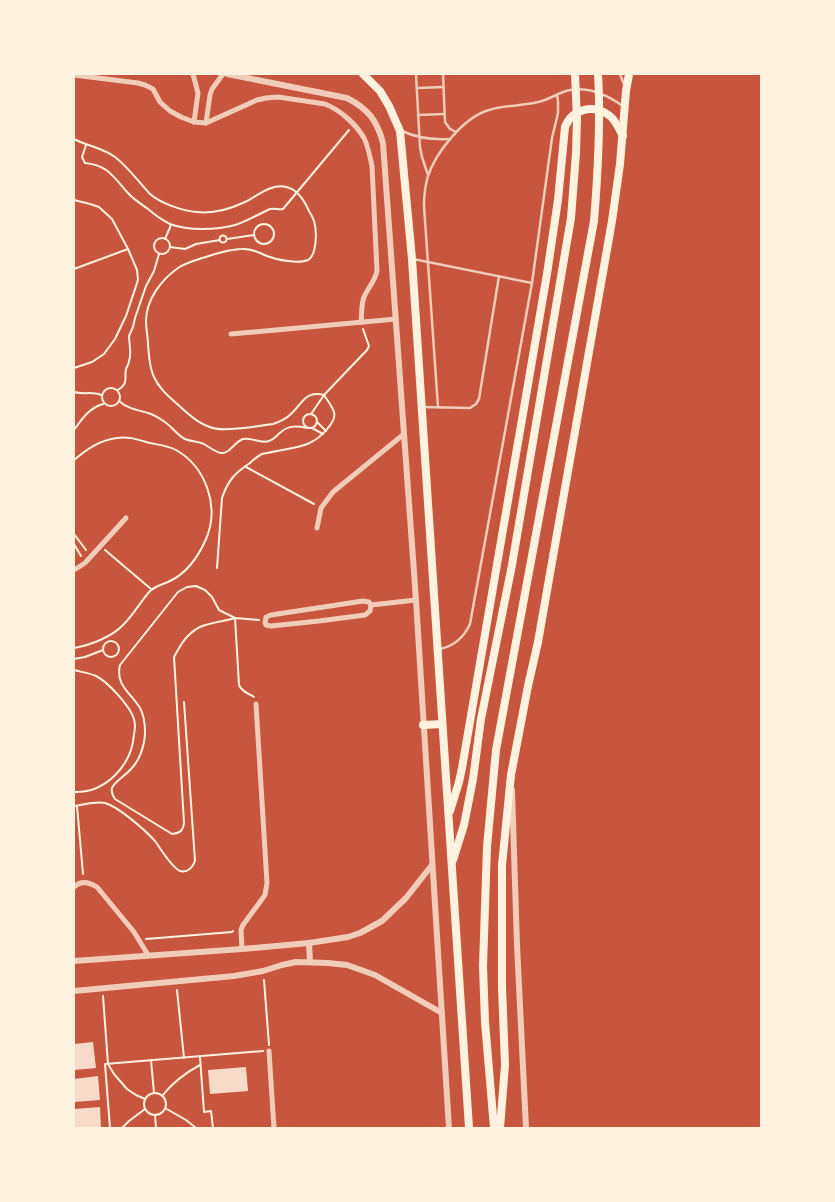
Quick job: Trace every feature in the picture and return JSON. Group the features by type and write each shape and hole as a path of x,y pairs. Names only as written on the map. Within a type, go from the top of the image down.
{"main road":[{"path":"363,74 380,91 400,131 412,259 469,1128"},
{"path":"452,867 464,825 473,779 481,719 512,565 572,218 577,119 576,74"},
{"path":"494,1128 485,1022 483,966 487,847 496,750 594,221 600,119 598,74"},
{"path":"500,1128 505,1065 502,987 502,865 512,775 538,642 612,221 629,74"},
{"path":"448,815 462,768 545,284 558,200 565,128 568,120 576,113 587,109 594,109 611,116 623,136"},
{"path":"423,725 442,724"}],"street":[{"path":"193,74 198,94 194,122"},
{"path":"206,123 212,89 225,74 347,98 358,103 375,120 383,143 416,600 449,1128"},
{"path":"74,75 145,85 153,89 160,102 170,111 194,122 206,123 257,100 278,97 325,104 332,106 340,112 364,138 370,157 377,274 363,301 361,322"},
{"path":"231,334 396,319"},
{"path":"317,528 321,508 327,498 339,486 404,434"},
{"path":"74,570 85,563 126,518"},
{"path":"371,605 370,612 365,615 271,626 266,625 264,620 271,615 363,600 371,605 416,600"},
{"path":"242,949 241,930 243,924 265,895 267,883 256,704"},
{"path":"512,775 517,946 526,1128"},
{"path":"74,961 309,943 360,934 382,921 406,898 432,865"},
{"path":"74,887 84,882 91,883 97,887 127,922 148,955"},
{"path":"309,943 310,962"},
{"path":"74,991 234,976 263,971 296,962 310,962 347,965 368,972 442,1013"},
{"path":"269,1050 274,1128"}],"lane":[{"path":"416,74 419,137 422,157 428,175"},
{"path":"443,74 444,122 450,129 456,132"},
{"path":"620,74 626,91"},
{"path":"417,88 444,87"},
{"path":"438,407 424,206 428,175 438,156 456,132 487,110 537,102 570,90 592,92 609,98 625,107"},
{"path":"437,650 456,642 466,632 470,624 532,283 552,138 558,113 557,95"},
{"path":"418,115 444,114"},
{"path":"400,131 429,139 450,139"},
{"path":"412,259 532,283"},
{"path":"421,407 470,408 474,407 478,402 499,276"}],"path":[{"path":"86,145 82,157 85,163 94,164 110,172 138,203 171,224 187,229 203,229 234,225 270,209 283,209 354,125"},
{"path":"74,139 115,156 150,194 161,201 185,210 220,211 276,186 284,186 291,188 297,193 315,222 316,237 311,258 305,261 280,260 244,248 224,251 178,268 159,285 148,308 146,320 151,369 154,379 163,391 199,422 222,430 273,424 290,415 305,398 314,394 324,396 335,414 334,421 312,443 297,448 262,454 237,472 230,480 222,498 217,568"},
{"path":"74,200 99,207 112,219 137,270 138,280 126,316 104,354 92,362 74,368"},
{"path":"165,239 171,224"},
{"path":"260,224 268,224 273,230 273,238 269,243 259,243 254,238 254,235 254,230 260,224"},
{"path":"170,247 186,249 196,244 220,240 224,243 227,239 254,235"},
{"path":"220,240 222,236 227,239"},
{"path":"165,239 170,247"},
{"path":"165,239 156,242 156,252 160,254 166,253 170,247"},
{"path":"74,269 128,249"},
{"path":"118,390 125,383 130,358 129,336 146,286 160,254"},
{"path":"307,428 303,424 303,418 311,414 324,396 367,350 369,346 361,322"},
{"path":"104,404 101,395 106,388 110,387 118,390"},
{"path":"74,430 93,408 104,404 108,406 116,405 120,396 118,390"},
{"path":"74,392 78,394 94,393 101,395"},
{"path":"119,401 130,408 151,414 192,442 201,442 217,452 223,453 228,452 238,441 253,439 266,442 290,427 312,428 324,432"},
{"path":"311,414 324,432"},
{"path":"312,428 317,422"},
{"path":"74,460 92,446 105,440 118,438 132,438 175,449 192,463 204,480 212,508 212,522 207,538 197,556 184,572 151,590 125,624 118,630 97,641 74,648"},
{"path":"245,466 321,508"},
{"path":"74,534 90,556"},
{"path":"74,544 85,563"},
{"path":"100,545 151,590"},
{"path":"235,618 219,610 212,597 205,590 196,586 187,587 178,592 120,665 118,672 122,685 141,710 145,725 144,741 140,756 132,769 115,783 112,788 112,794 115,799 172,834 178,833 183,829 184,823 174,657 188,635 200,626 235,618 264,620"},
{"path":"235,618 239,685 244,692 255,698 256,704"},
{"path":"109,642 116,643 119,648 118,652 113,656 107,655 104,650 104,646 109,642"},
{"path":"74,659 104,650"},
{"path":"74,670 96,676 107,684 127,706 134,719 135,730 130,756 115,776 92,790 74,792"},
{"path":"84,882 75,806 99,802 106,804 134,821 153,839 168,859 180,870 187,871 192,868 195,862 184,702"},
{"path":"139,940 232,932 243,924"},
{"path":"110,1128 105,1064 269,1050 263,971"},
{"path":"176,981 184,1058"},
{"path":"102,987 108,1064 127,1089 145,1099"},
{"path":"200,1056 204,1112 211,1111 213,1128"},
{"path":"151,1060 154,1093"},
{"path":"162,1096 183,1075 200,1065"},
{"path":"154,1093 162,1096 165,1099 165,1108 160,1114 155,1115 145,1109 144,1102 147,1096 154,1093"},
{"path":"165,1108 196,1128"},
{"path":"122,1128 145,1109"},
{"path":"155,1115 156,1128"}],"building":[{"path":"93,1042 96,1068 74,1070 74,1044"},
{"path":"246,1067 248,1091 210,1094 208,1070"},
{"path":"98,1076 100,1100 74,1102 74,1079"},
{"path":"100,1107 101,1128 74,1128 74,1109"}]}
